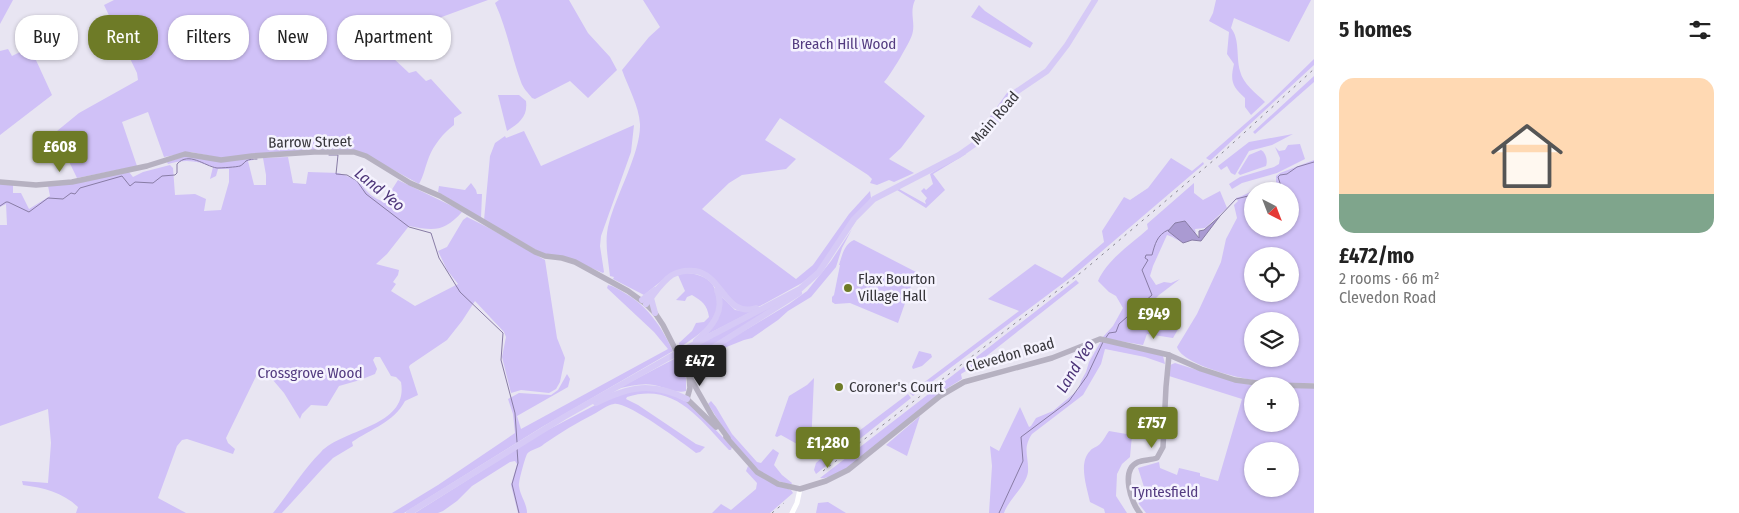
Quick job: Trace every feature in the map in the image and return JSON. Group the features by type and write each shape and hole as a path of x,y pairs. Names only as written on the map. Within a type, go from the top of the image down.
{"main road":[{"name":"Main Road","path":"811,281 819,272 854,218 868,204 882,193 959,155 979,141 990,129 1016,92 1040,76 1051,65 1067,45 1095,0"},
{"name":"Barrow Street","path":"0,182 36,184 72,182 147,166 185,154 221,160 314,152 354,152 366,156 410,183 448,200 536,252 549,258 562,258 574,262 644,302"},
{"path":"644,302 670,277 683,271 699,272 713,280 729,302 738,308 750,310 772,304"},
{"path":"685,349 708,330 717,315 720,296 713,280"},
{"path":"410,513 564,417 668,358 800,289 811,281"},
{"path":"684,366 787,301 804,289 811,281"},
{"path":"644,302 651,298 658,289"},
{"path":"651,298 654,313"},
{"path":"644,302 654,313 712,416 728,438"},
{"name":"Clevedon Road","path":"800,489 826,481 856,465 953,386 981,376 1052,358 1094,340 1104,340 1169,355 1201,369 1235,380 1272,385 1314,386"},
{"path":"1140,513 1132,500 1128,488 1129,478 1133,466 1138,462 1157,458 1164,447 1169,355"},
{"path":"687,399 690,388 688,374"},
{"path":"694,383 702,404 697,407"},
{"path":"564,417 622,391 649,387 665,389 687,399 697,407 758,472 778,484 800,489"}],"street":[{"path":"792,513 798,502 800,489"}],"green space":[{"path":"0,0 13,0 0,24"},
{"path":"114,0 488,0 447,15 337,15 337,60 395,60 409,73 416,71 426,81 431,79 462,113 454,118 454,125 433,148 419,184 361,152 221,158 191,152 164,157 148,112 122,122 137,166 77,178 59,141 57,131 79,113 138,80 131,60 158,60 158,15 109,15 104,5"},
{"path":"499,0 569,0 588,33 610,57 617,70 588,98 570,81 535,99 532,98 523,86 518,72 495,3"},
{"name":"Breach Hill Wood","path":"643,0 915,0 913,5 912,35 900,59 884,82 925,116 901,148 889,159 914,173 894,182 889,180 877,185 870,183 872,179 868,175 780,118 765,140 796,159 786,169 742,175 729,183 702,209 796,279 813,265 849,214 870,191 871,198 818,270 802,283 760,306 741,309 699,269 665,278 644,295 610,276 607,249 608,229 612,212 637,147 640,124 635,103 622,70 649,37 660,27"},
{"path":"1216,0 1311,0 1289,42 1234,18 1231,28 1236,37 1242,76 1250,88 1265,102 1251,115 1245,107 1245,98 1233,83 1234,64 1227,54 1229,32 1209,21"},
{"path":"979,5 1033,43 1030,48 971,17"},
{"path":"8,49 12,56 15,54 15,60 36,60 52,95 0,135 0,51"},
{"path":"1314,59 1314,65 1211,160 1206,158 1270,102"},
{"path":"1314,76 1314,82 1255,134 1253,132"},
{"path":"1009,90 1013,92 986,131 982,128"},
{"path":"498,95 519,95 526,101 524,115 519,122 507,131"},
{"path":"634,125 631,152 601,236 600,246 603,273 570,259 545,255 484,220 490,156 495,143 505,136 506,138 524,131 541,166"},
{"path":"1293,134 1272,145 1249,151 1235,175 1231,173 1227,166 1221,170 1218,166 1249,142"},
{"path":"1300,144 1305,159 1277,173 1244,182 1232,189 1229,184 1240,177 1279,164 1280,158 1275,147 1279,151 1285,150 1288,145"},
{"path":"1261,150 1266,157 1266,166 1240,175 1238,173 1249,155"},
{"path":"965,152 966,154 933,174 945,190 926,208 897,190 899,189 926,204 927,198 921,191 924,188 926,190 933,184 930,174"},
{"name":"Crossgrove Wood","path":"186,156 253,158 253,160 248,161 254,185 266,185 263,158 288,157 293,183 306,184 308,172 339,173 364,183 362,185 369,193 384,202 398,180 462,212 456,219 444,227 425,229 409,226 387,254 376,264 399,270 393,282 396,284 391,291 415,306 458,284 447,270 438,251 447,247 463,220 467,217 545,260 557,338 565,358 560,382 556,389 549,393 521,390 511,393 502,357 506,337 504,332 475,301 447,340 410,365 418,395 405,401 388,420 352,442 353,446 333,458 282,513 273,513 321,452 344,437 373,425 395,409 401,397 401,382 396,377 391,376 380,357 375,357 373,360 377,369 375,374 339,386 327,406 311,405 302,414 300,419 284,393 261,366 226,438 228,443 235,449 233,454 187,439 182,440 177,446 158,498 186,513 76,513 78,507 59,494 23,485 22,481 48,483 51,443 48,409 0,426 0,225 7,225 6,204 0,207 0,183 13,185 13,193 21,193 29,209 50,196 48,186 129,172 133,177 143,172 170,165 173,168 175,195 195,194 206,199 204,211 221,210 229,182 229,169 218,169 216,176 210,179 213,167 190,161 168,164 167,162"},
{"path":"1171,158 1192,171 1203,162 1204,164 1074,275 913,396 910,393 1019,311 988,299 1035,264 1062,278 1104,242 1102,231 1124,197 1130,200 1148,188"},
{"path":"1314,160 1314,383 1299,383 1299,377 1244,378 1232,375 1203,366 1191,360 1182,354 1177,347 1197,314 1221,262 1226,239 1237,218 1234,205 1238,201 1236,198 1244,194 1244,238 1299,238 1299,182 1276,182 1276,176"},
{"path":"471,183 477,194 482,194 481,218 438,192 439,186 465,190"},
{"path":"1194,183 1194,193 1203,200 1220,191 1227,208 1205,228 1195,229 1196,234 1185,221 1175,223 1168,231 1182,242 1167,235 1153,266 1150,276 1156,285 1164,282 1171,283 1180,279 1150,304 1181,324 1173,338 1147,334 1143,345 1102,338 1113,326 1123,308 1116,296 1098,281 1107,266 1148,229 1147,224"},
{"path":"852,229 842,248 836,267 811,297 788,311 752,338 719,350 712,350 789,304 807,291 831,261"},
{"path":"854,240 916,272 898,323 850,303 835,304 832,302 842,254 848,244"},
{"path":"685,273 704,277 713,285 717,296 717,310 713,320 705,329 680,347 679,343 692,331 696,323 704,322 709,317 704,303 692,295 687,297 685,301 676,300 685,291 678,275"},
{"path":"1076,280 1079,283 974,366 961,374 962,379 942,392 882,443 846,469 831,476 820,478"},
{"path":"608,285 632,298 647,310 664,333 673,351 542,427 404,513 392,513 438,485 515,433 513,414 508,399 519,393 551,395 558,390 567,374 570,379 568,387 517,416 521,429 668,349 654,332 607,288"},
{"path":"722,297 735,310 751,312 706,335"},
{"path":"789,297 687,361 685,361 681,354"},
{"path":"1101,341 1163,356 1165,364 1145,357 1105,349 1101,364 1083,395 1032,434 1027,444 1027,477 1004,513 989,513 992,466 990,446 999,451 1020,407 1029,427 1036,418 1053,411 1078,390 1089,362"},
{"path":"919,351 931,354 932,357 922,366 913,369 912,367"},
{"path":"676,358 686,378 686,391 675,391 649,384 617,389"},
{"name":"Tyntesfield","path":"1175,363 1244,383 1244,432 1299,432 1299,388 1314,388 1314,513 1146,513 1139,504 1135,494 1144,487 1138,468 1159,462 1160,468 1177,475 1179,468 1200,473 1200,476 1218,481 1242,399 1169,376 1170,365"},
{"path":"814,378 811,446 804,445 803,436 801,436 797,444 781,435 775,436 789,396 807,385"},
{"path":"646,389 666,392 691,404 732,447 731,450 685,406 672,399 659,395 644,394 627,397 626,399 696,444 705,447 696,453 642,416 621,405 614,404 574,425 527,454 519,484 527,513 518,513 511,485 517,464 515,461 510,462 472,486 457,501 443,511 438,513 415,513 542,433 601,402 626,392"},
{"path":"908,394 911,398 816,474 814,470 816,463 834,447 855,434"},
{"path":"711,401 732,434 757,462 761,463 773,449 779,453 774,465 792,483 791,485 769,477 749,461 708,404"},
{"path":"920,416 907,456 886,445"},
{"path":"1109,431 1132,435 1130,457 1122,464 1117,474 1116,496 1127,513 1105,513 1104,509 1090,502 1084,469 1086,456 1100,444"},
{"path":"748,466 773,483 791,490 793,493 770,513 712,513 721,504 731,510 756,489 757,483 746,471"},
{"path":"828,502 846,513 816,513 818,503"}],"shaded area":[{"path":"1220,216 1201,241 1192,240 1183,243 1168,231 1175,223 1185,221 1199,238 1199,231 1204,230"}],"waterway":[{"name":"Land Yeo","path":"329,155 338,155 336,174 347,175 357,181 366,194 409,227 431,233 439,258 460,292 503,333 501,360 515,413 517,442"},
{"name":"Land Yeo","path":"0,206 8,202 29,212 48,198 63,199 71,193 75,194 80,188 122,176 130,186 135,182 153,183 162,176 175,175 177,173 177,164 186,159 197,160 217,168 240,166 247,160 257,159"},
{"name":"Land Yeo","path":"1280,182 1278,177 1280,175 1287,174 1297,167 1314,162"},
{"name":"Land Yeo","path":"1220,216 1236,199 1244,197"},
{"name":"Land Yeo","path":"1105,339 1109,333 1116,332 1119,324 1152,295 1142,270 1148,260 1145,258 1146,255 1152,255 1159,237 1168,230"},
{"name":"Land Yeo","path":"999,513 1023,461 1021,437 1069,401 1087,376 1103,342"},
{"name":"Land Yeo","path":"517,448 518,463 512,484 519,513"}],"railway":[{"path":"823,471 1083,271 1221,154 1314,69"},
{"path":"772,513 784,503"}],"place":[{"name":"Flax Bourton Village Hall","path":"848,288"},
{"name":"Coroner's Court","path":"839,387"}]}
